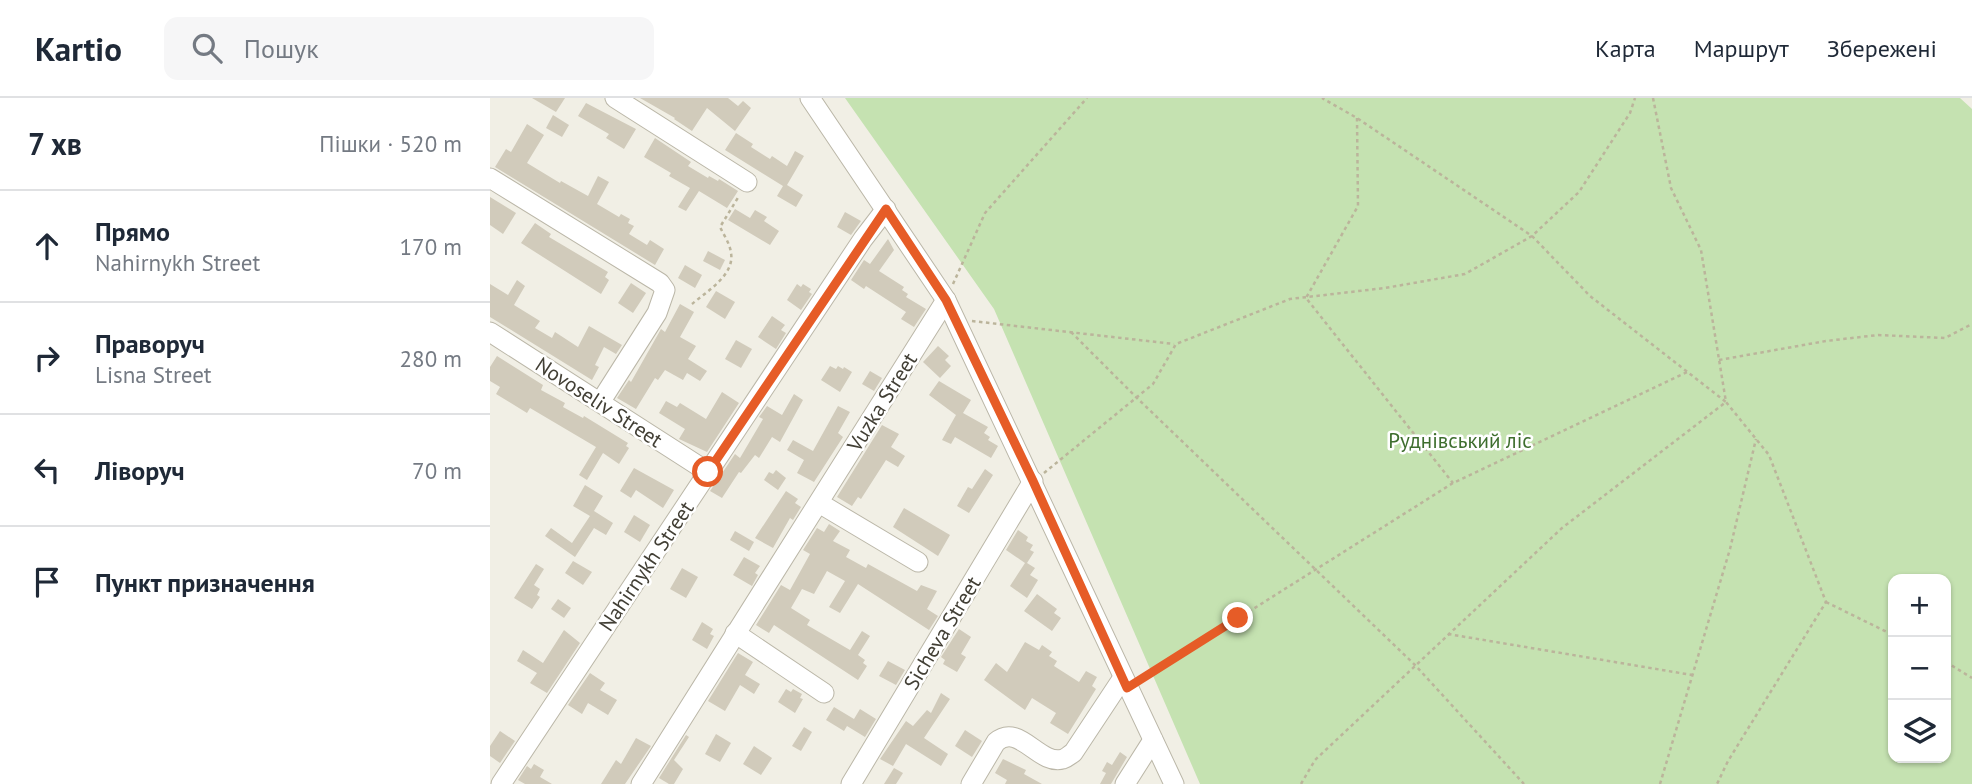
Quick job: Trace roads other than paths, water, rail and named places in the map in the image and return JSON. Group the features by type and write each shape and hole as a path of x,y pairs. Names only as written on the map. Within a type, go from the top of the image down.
{"street":[{"path":"615,98 747,182"},
{"path":"810,98 946,300 1174,784"},
{"path":"490,178 660,283 665,290 657,313 601,401"},
{"name":"Nahirnykh Street","path":"499,784 886,209"},
{"name":"Vuzka Street","path":"642,784 946,300"},
{"name":"Novoseliv Street","path":"490,332 708,472"},
{"name":"Sicheva Street","path":"851,784 1033,481"},
{"path":"819,503 918,562"},
{"path":"735,634 824,693"},
{"path":"971,784 1001,737 1011,736 1052,759 1063,759 1073,753 1125,684"},
{"path":"1125,784 1153,740"},
{"path":"490,779 499,784"}],"park label":[{"name":"Руднівський ліс","path":"1460,440"}]}
